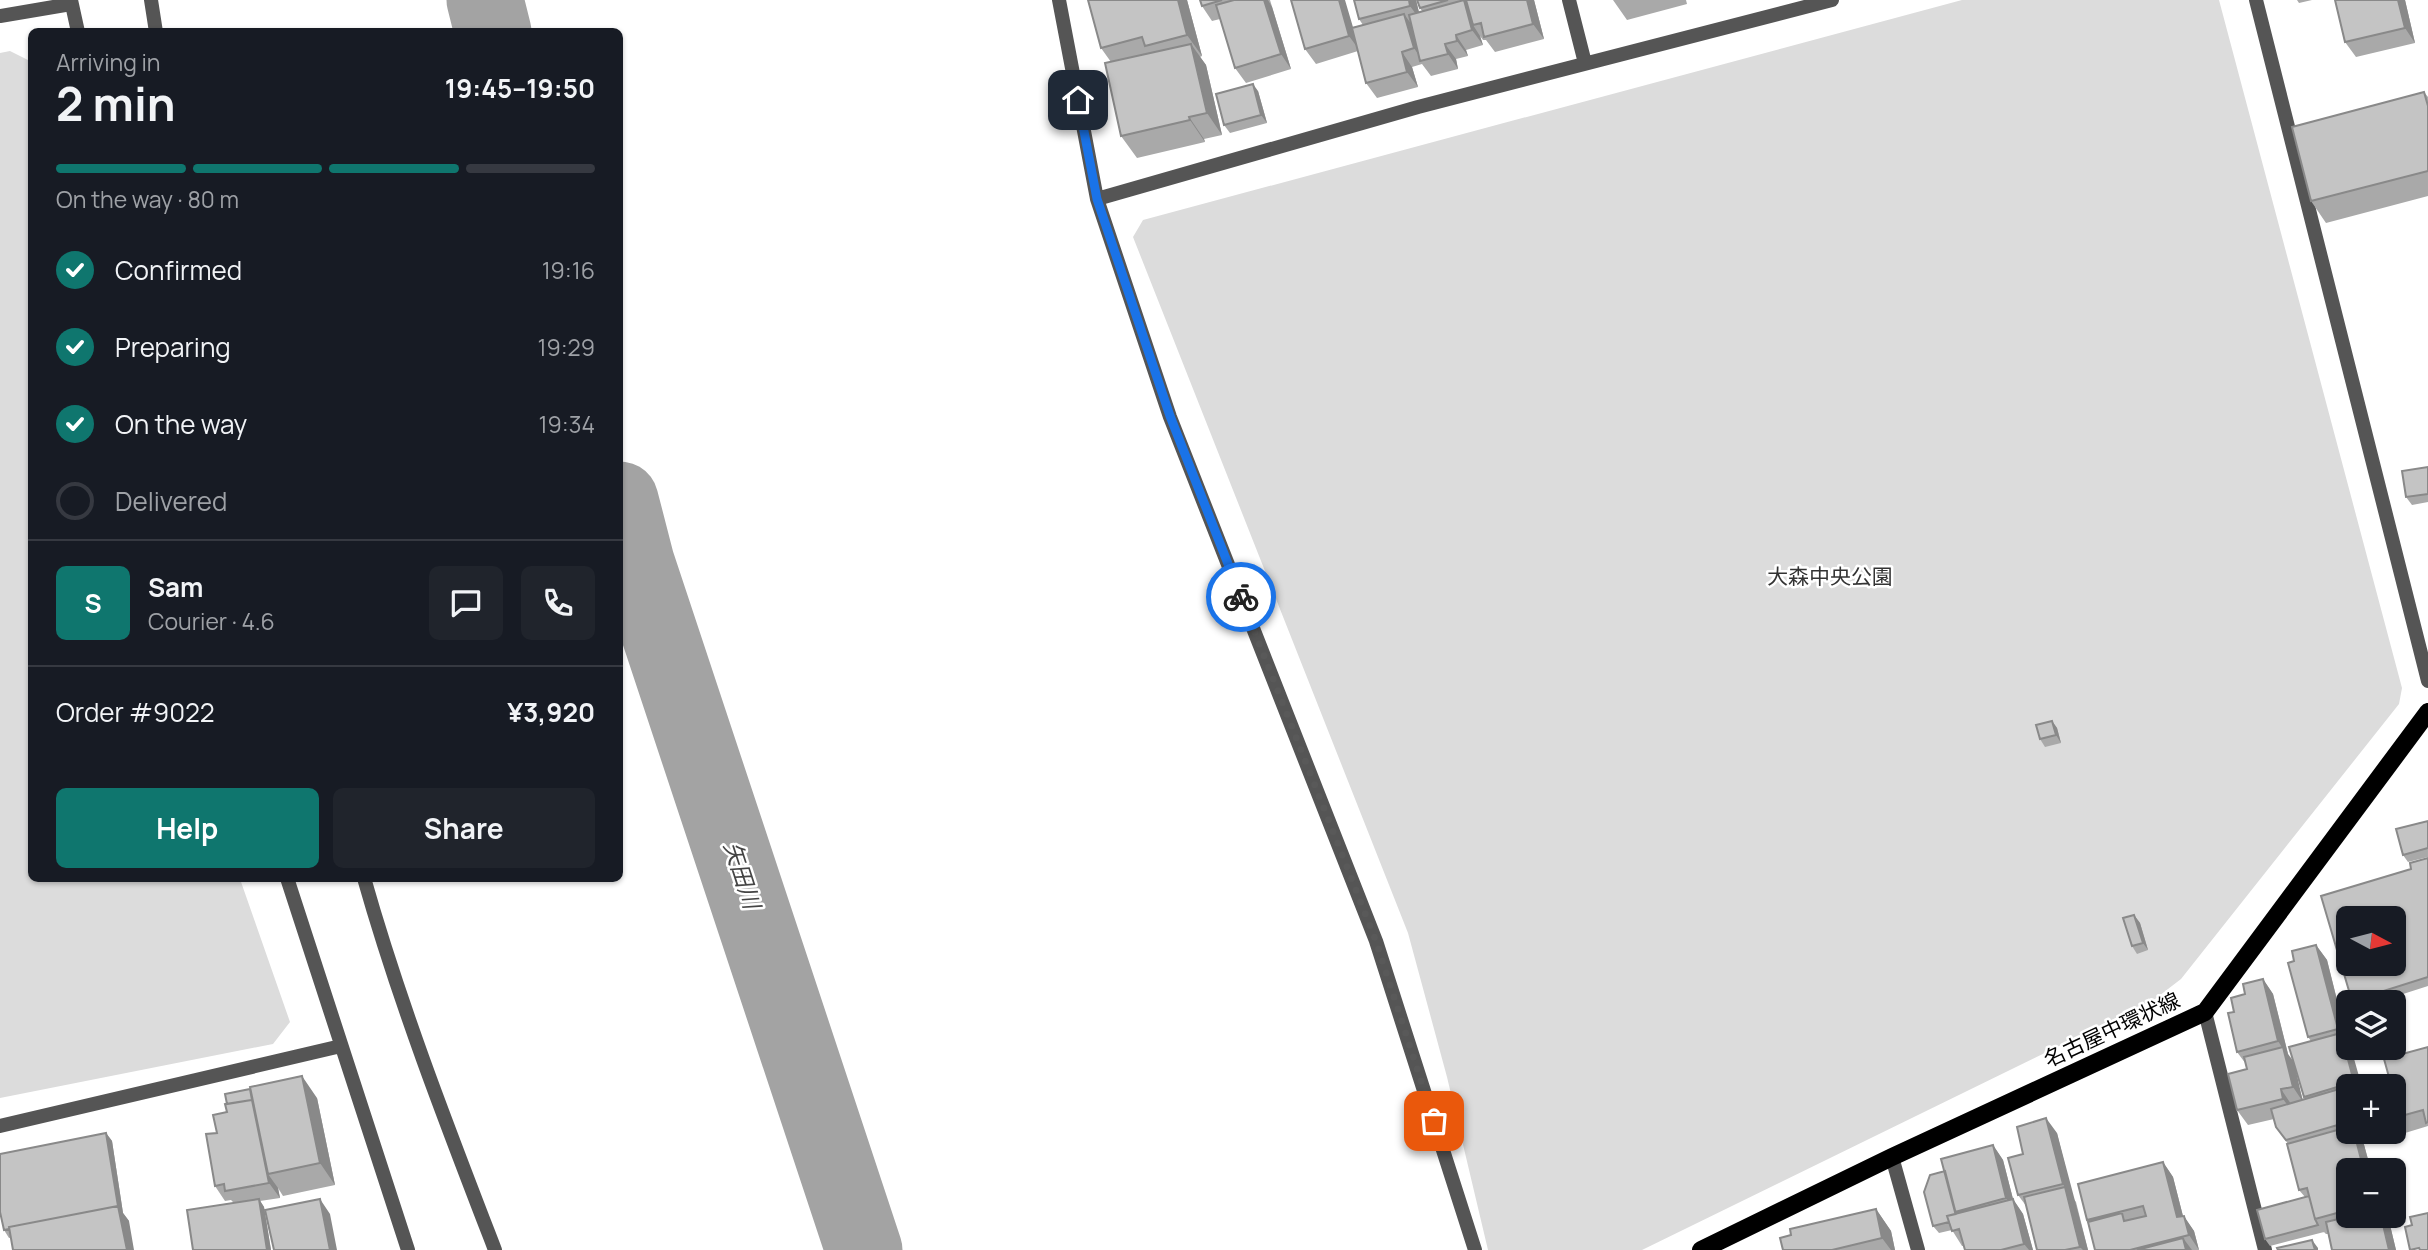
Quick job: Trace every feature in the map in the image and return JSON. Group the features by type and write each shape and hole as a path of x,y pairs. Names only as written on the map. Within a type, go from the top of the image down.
{"main road":[{"name":"名古屋中環状線","path":"1701,1250 1892,1157 2206,1012 2428,712"}],"street":[{"path":"151,0 155,28"},
{"path":"1059,0 1097,199 1170,416 1376,941 1475,1250"},
{"path":"1569,0 1585,63"},
{"path":"1097,199 1418,107 1832,0"},
{"path":"2256,0 2428,681"},
{"path":"0,16 71,2 77,28"},
{"path":"288,882 408,1250"},
{"path":"365,882 387,958 495,1250"},
{"path":"2206,1012 2265,1250"},
{"path":"0,1126 341,1046"},
{"path":"1892,1157 1918,1250"}],"green space":[{"name":"大森中央公園","path":"1962,0 2219,0 2402,688 2399,704 2181,979 2155,999 1642,1250 1488,1250 1447,1077 1408,933 1133,237 1143,220"},
{"path":"10,51 28,60 28,882 241,882 290,1022 273,1044 0,1098 0,53"}],"building":[{"path":"1088,0 1178,0 1187,35 1145,46 1142,37 1101,48"},
{"path":"1200,0 1222,0 1202,6"},
{"path":"1234,0 1264,0 1281,54 1235,68 1216,5"},
{"path":"1291,0 1339,0 1349,36 1305,49"},
{"path":"1354,0 1409,0 1410,6 1359,19"},
{"path":"1417,0 1448,0 1420,8"},
{"path":"1464,0 1472,30 1456,35 1457,41 1445,44 1448,54 1420,61 1409,15"},
{"path":"1466,0 1527,0 1533,24 1484,37 1481,23 1473,25"},
{"path":"2335,0 2398,0 2405,28 2345,42"},
{"path":"1404,14 1414,48 1402,52 1407,72 1366,83 1352,28"},
{"path":"1191,44 1207,113 1189,117 1190,120 1121,136 1105,63"},
{"path":"1253,84 1261,115 1224,125 1216,94"},
{"path":"2424,92 2428,106 2428,171 2311,201 2292,127"},
{"path":"2428,467 2428,494 2406,497 2402,471"},
{"path":"2052,721 2056,735 2040,739 2036,725"},
{"path":"2428,821 2428,848 2403,855 2396,829"},
{"path":"2428,858 2428,977 2387,990 2349,990 2345,976 2406,976 2406,906 2336,906 2336,947 2321,896 2411,869 2410,863"},
{"path":"2134,915 2143,943 2132,946 2123,918"},
{"path":"2316,945 2336,1030 2308,1037 2288,963 2294,961 2292,951"},
{"path":"2263,979 2278,1041 2237,1052 2228,1013 2234,1012 2231,998 2245,994 2243,984"},
{"path":"2336,1034 2336,1060 2348,1060 2352,1074 2336,1074 2336,1087 2304,1097 2289,1047"},
{"path":"2283,1047 2293,1087 2281,1089 2283,1099 2237,1110 2228,1074 2247,1069 2244,1057"},
{"path":"2428,1047 2426,1123 2423,1110 2406,1115 2406,1074 2388,1074 2384,1060 2406,1060 2406,1053"},
{"path":"302,1076 320,1163 268,1174 250,1087"},
{"path":"250,1089 252,1100 227,1104 225,1094"},
{"path":"2336,1090 2336,1125 2286,1140 2276,1127 2271,1109"},
{"path":"252,1100 269,1183 225,1191 224,1184 215,1186 206,1134 217,1133 213,1115 227,1112 225,1104"},
{"path":"2046,1118 2063,1184 2018,1195 2008,1158 2023,1154 2017,1127"},
{"path":"2336,1130 2336,1144 2357,1144 2361,1158 2336,1158 2336,1213 2315,1219 2307,1188 2299,1190 2287,1144"},
{"path":"106,1133 118,1206 4,1230 0,1212 0,1154"},
{"path":"1993,1145 2006,1198 1955,1212 1941,1159"},
{"path":"2163,1162 2177,1217 2184,1216 2189,1235 2130,1250 2095,1250 2088,1222 2122,1213 2124,1221 2146,1216 2143,1206 2087,1220 2078,1184"},
{"path":"1945,1171 1956,1214 1947,1216 1949,1222 1933,1226 1924,1192 1930,1175"},
{"path":"2065,1187 2080,1247 2037,1250 2024,1197"},
{"path":"2309,1196 2318,1225 2265,1239 2257,1210"},
{"path":"259,1199 267,1250 193,1250 187,1210"},
{"path":"320,1199 330,1250 274,1250 265,1210"},
{"path":"2013,1199 2024,1244 2001,1250 1965,1250 1959,1229 1952,1231 1947,1216"},
{"path":"118,1206 127,1250 13,1250 9,1227"},
{"path":"1876,1209 1882,1238 1832,1250 1783,1250 1780,1238 1791,1235 1790,1229"},
{"path":"2428,1213 2428,1250 2410,1250 2405,1228 2412,1225 2410,1217"},
{"path":"2336,1220 2336,1228 2384,1228 2389,1250 2332,1250 2326,1222"},
{"path":"2183,1238 2186,1250 2137,1250"},
{"path":"2312,1240 2315,1250 2277,1248"}],"waterway":[{"name":"矢田川","path":"485,0 492,28"},
{"name":"矢田川","path":"623,512 636,562 864,1250"}],"way so far":[{"path":"1241,597 1376,941 1434,1121"}],"route":[{"path":"1078,100 1097,199 1170,416 1241,597"}]}
